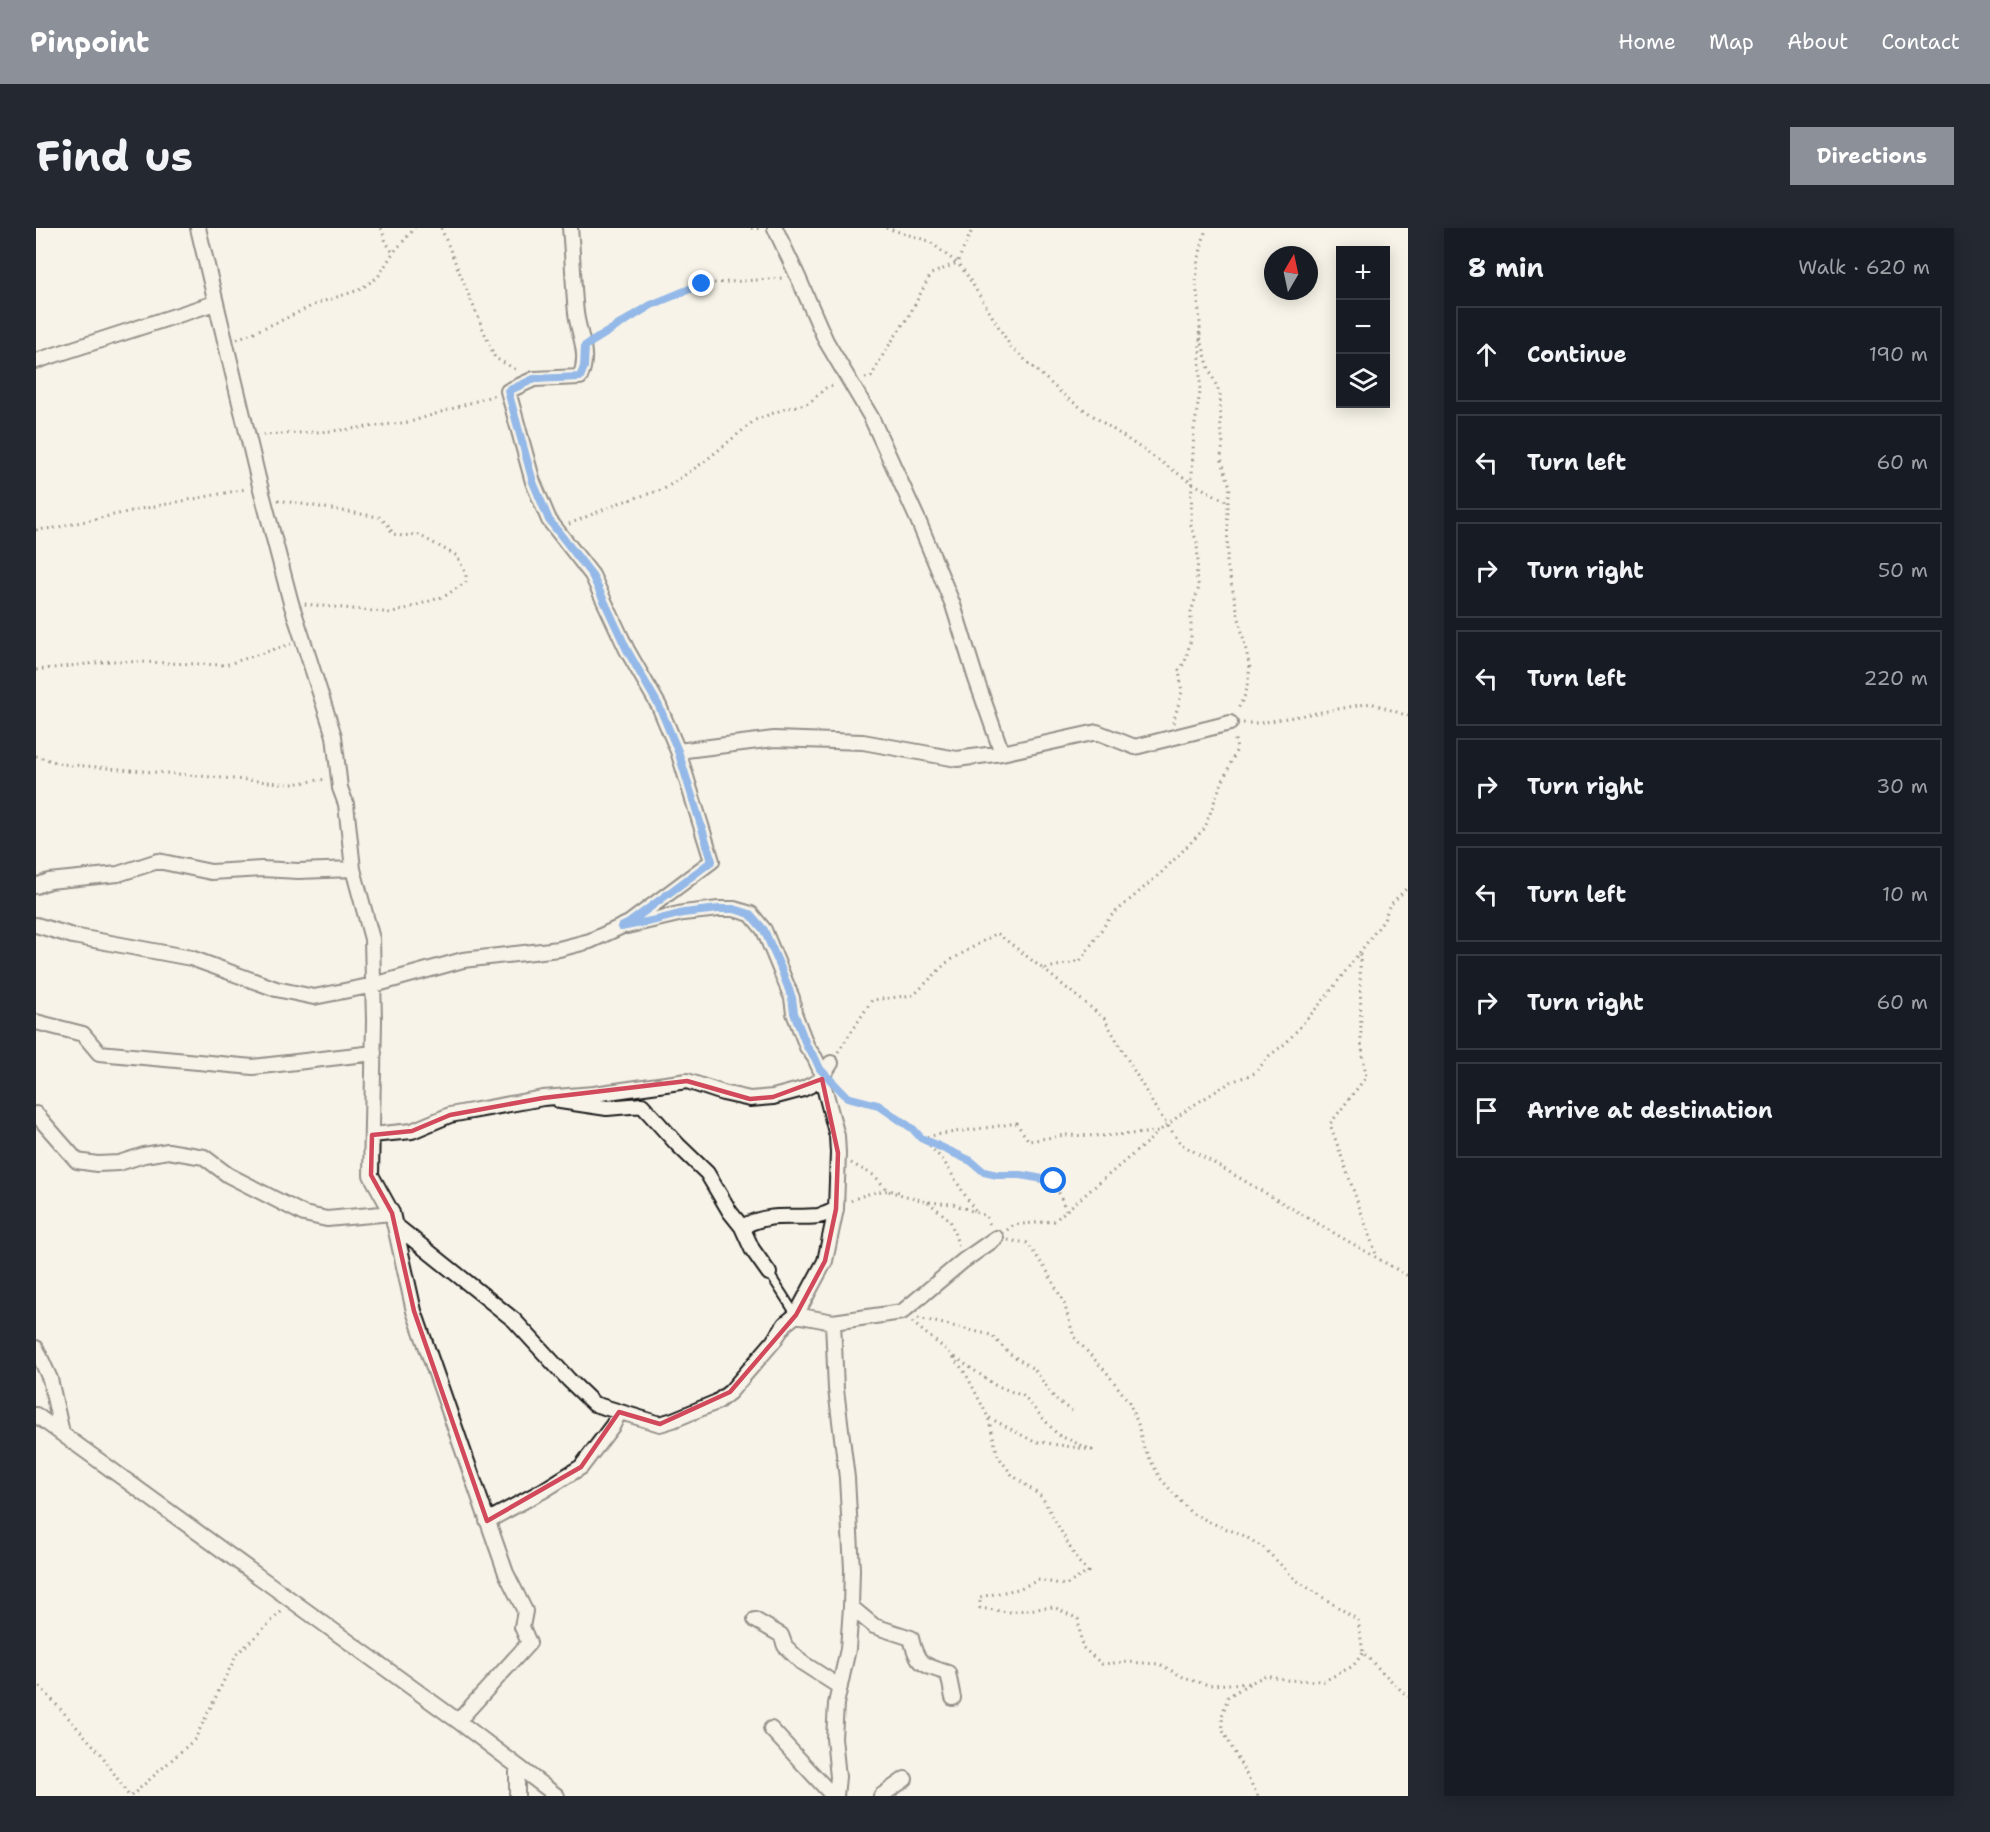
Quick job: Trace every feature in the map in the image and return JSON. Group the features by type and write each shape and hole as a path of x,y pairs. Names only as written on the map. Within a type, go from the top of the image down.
{"street":[{"path":"198,228 291,603 334,736 340,788 346,804 353,869 372,939 374,1053 371,1175 393,1218 414,1311 506,1573 525,1611 522,1628 529,1643 458,1721"},
{"path":"36,925 73,936 191,958 276,989 314,997 374,986 463,960 559,949 591,941 629,923 712,861 678,751 659,706 627,650 592,575 549,520 533,482 508,391 534,379 580,377 584,367 585,346 576,314 570,228"},
{"path":"775,228 826,341 871,417 927,541 953,605 1002,753"},
{"path":"36,361 215,303"},
{"path":"678,751 774,739 863,742 957,759 1002,753 1097,732 1135,747 1230,723"},
{"path":"36,886 49,881 118,874 158,861 211,872 262,869 298,871 353,869"},
{"path":"36,1114 77,1161 97,1164 119,1163 144,1155 168,1151 204,1157 228,1175 304,1215 327,1219 393,1218 514,1320 594,1404 660,1424 717,1402 730,1392 773,1342 785,1324 796,1315 825,1261 836,1209 837,1136 825,1071 807,1047 794,1013 792,998 764,930 750,914 734,909 719,909 683,913 621,927"},
{"path":"36,1022 83,1034 99,1053 253,1067 374,1053"},
{"path":"372,1135 412,1131 450,1115 543,1098 687,1082 741,1097 773,1097 803,1089 825,1071"},
{"path":"543,1098 607,1108 642,1105 707,1173 730,1212 742,1227 752,1249 769,1273"},
{"path":"742,1227 753,1221 781,1215 820,1216 836,1209"},
{"path":"796,1315 833,1322 902,1312 963,1261 996,1238"},
{"path":"833,1322 836,1389 847,1478 852,1569 848,1649 836,1704 834,1738 838,1777 835,1796"},
{"path":"36,1348 50,1379 62,1433"},
{"path":"487,1521 581,1467 613,1425 619,1412"},
{"path":"36,1415 458,1721 557,1796"},
{"path":"851,1607 874,1626 911,1638 915,1656 926,1666 948,1674 953,1698"},
{"path":"756,1620 781,1635 785,1646 801,1662 840,1687"},
{"path":"771,1729 835,1796"},
{"path":"517,1767 517,1796"},
{"path":"881,1796 905,1779"}],"lane":[{"path":"769,1273 796,1315"}],"path":[{"path":"381,228 393,253"},
{"path":"227,343 318,303 359,290 378,277 393,253 415,228"},
{"path":"441,228 495,358 534,379"},
{"path":"886,228 929,241 957,263 1011,347 1066,398 1192,483 1228,502"},
{"path":"556,528 590,517 619,503 664,489 704,462 755,420 809,403 826,388 849,380 871,377 931,274 957,263 973,228"},
{"path":"1170,739 1182,692 1179,670 1185,662 1191,639 1191,612 1199,587 1196,576 1197,542 1191,527 1194,430 1200,392 1196,282 1198,261 1206,228"},
{"path":"585,346 651,305 702,284 798,277"},
{"path":"1043,969 1080,961 1111,916 1161,873 1204,828 1237,750 1230,723 1246,693 1250,668 1227,564 1230,487 1221,458 1223,441 1220,394 1209,369 1199,332"},
{"path":"248,435 333,431 410,422 508,391"},
{"path":"36,530 141,509 262,492 379,517 388,525 393,534 424,536 457,556 466,574 466,582 445,596 393,612 291,603"},
{"path":"36,670 112,661 225,665 302,640"},
{"path":"1230,723 1260,723 1371,703 1408,716"},
{"path":"36,756 62,764 292,784 339,777"},
{"path":"996,1238 1013,1225 1054,1221 1189,1108 1231,1082 1255,1073 1269,1056 1286,1043 1326,997 1384,920 1389,906 1408,887"},
{"path":"976,1212 943,1160 913,1129 878,1105 847,1097 825,1071 872,1000 914,995 946,963 998,933 1104,1018 1145,1092 1181,1144 1408,1276"},
{"path":"1360,952 1361,1041 1366,1077 1330,1124 1378,1259"},
{"path":"921,1138 1016,1123 1029,1141 1064,1135 1101,1136 1158,1132"},
{"path":"921,1138 971,1161 984,1172 1054,1181 1066,1210"},
{"path":"838,1153 875,1176 888,1191"},
{"path":"836,1209 860,1196 894,1190 928,1202 953,1204 986,1216 996,1238"},
{"path":"928,1202 950,1220 963,1261"},
{"path":"996,1238 1027,1243 1047,1271 1064,1303 1074,1337 1107,1373 1129,1402 1138,1424 1143,1446 1160,1478 1191,1513 1241,1534 1264,1548 1296,1580 1358,1620 1363,1653 1408,1697"},
{"path":"902,1312 922,1332 995,1385 1023,1396 1058,1435 1092,1450 1033,1441 988,1417"},
{"path":"902,1312 928,1322 992,1335 1009,1353 1035,1370 1055,1399 1073,1412"},
{"path":"951,1354 966,1374 988,1417 998,1456 1012,1475 1042,1497 1077,1560 1088,1572 1066,1585 1039,1580 1018,1589 980,1597 980,1608 1008,1612 1054,1606 1078,1619 1082,1647 1102,1664 1127,1662 1159,1664 1187,1679 1209,1685 1251,1683"},
{"path":"36,1682 100,1754 130,1796 195,1739 237,1654 292,1600"},
{"path":"1258,1796 1223,1731 1222,1716 1228,1697 1266,1675 1287,1680 1324,1681 1353,1666 1363,1653"}],"highlighted area":[{"path":"822,1079 838,1153 836,1209 825,1261 796,1315 730,1392 660,1424 619,1412 581,1467 487,1521 414,1311 392,1213 371,1175 372,1135 412,1131 450,1115 543,1098 687,1081 750,1099 773,1097"}],"route":[{"path":"702,284 651,305 585,346 584,367 580,377 534,379 508,391 533,482 549,520 592,575 627,650 659,706 678,751 712,861 621,927 683,913 719,909 734,909 750,914 764,930 780,966 807,1047 820,1069 847,1097 878,1105 913,1129 921,1138 971,1161 984,1172 1054,1181"}]}
